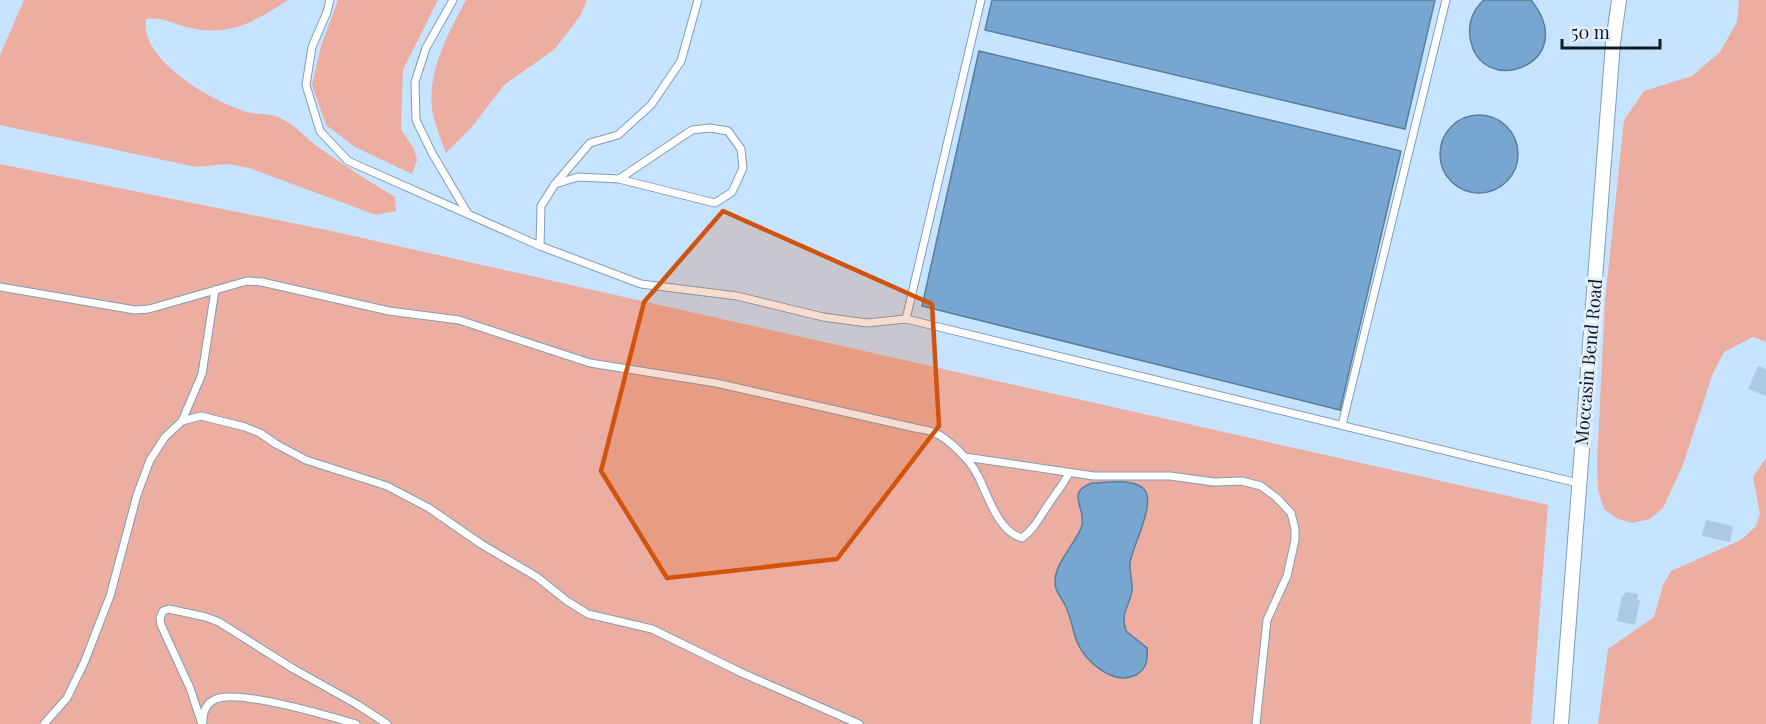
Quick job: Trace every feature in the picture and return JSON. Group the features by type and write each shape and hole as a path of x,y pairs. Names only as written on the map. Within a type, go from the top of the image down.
{"street":[{"name":"Moccasin Bend Road","path":"1561,724 1613,43 1619,0"}],"lane":[{"path":"330,0 312,47 306,85 320,131 348,161 540,246 641,284 737,296 823,317 867,323 906,319 1578,483"},
{"path":"453,0 426,48 415,82 416,120 432,153 468,214"},
{"path":"540,246 542,206 555,184 590,143 618,135 651,105 681,61 698,0"},
{"path":"906,319 981,0"},
{"path":"1342,425 1446,0"},
{"path":"555,184 578,177 619,179 715,202 732,192 743,168 741,149 728,131 710,128 692,130 619,179"},
{"path":"0,287 135,310 149,309 247,281 262,282 389,310 459,320 590,363 716,383 934,433 965,457 977,473 989,503 1003,523 1014,536 1022,538 1039,520 1061,489 1069,473"},
{"path":"46,723 67,698 76,682 97,630 110,596 137,495 150,460 165,436 182,421 202,374 215,290"},
{"path":"182,421 201,416 245,428 260,433 306,460 387,486 429,508 481,544 537,577 567,601 588,614 652,629 742,673 860,724"},
{"path":"965,457 1094,476 1170,476 1205,481 1252,482 1277,498 1291,513 1295,529 1293,551 1284,585 1267,620 1256,724"},
{"path":"202,724 190,688 161,625 160,618 163,611 169,609 219,622 387,724"},
{"path":"202,724 203,713 209,704 216,699 233,697 281,704 356,724"}],"highlighted area":[{"path":"723,211 932,304 939,426 837,559 667,578 601,471 644,302"}],"shaded area":[{"path":"24,0 288,0 252,21 215,31 186,27 163,20 146,19 147,34 154,49 181,77 198,89 233,107 247,112 278,117 287,122 327,154 395,197 396,211 376,215 249,168 228,164 196,167 0,125 0,55"},
{"path":"338,0 438,0 403,70 401,129 414,149 417,160 412,174 355,147 326,125 312,85 321,46"},
{"path":"466,0 587,0 580,16 555,49 504,85 472,127 446,153 432,109 433,80 441,52"},
{"path":"1739,0 1766,0 1766,342 1753,337 1724,352 1713,373 1683,465 1663,508 1650,519 1633,523 1618,519 1604,509 1598,490 1597,462 1605,301 1624,120 1644,91 1692,76 1720,52 1737,22"},
{"path":"0,164 327,230 1548,505 1531,724 0,724"},
{"path":"1766,458 1766,724 1598,724 1608,649 1654,617 1663,585 1671,571 1741,540 1756,526 1760,514 1753,477"}],"water":[{"path":"992,0 1435,0 1405,129 985,30"},
{"path":"1484,0 1531,0 1544,23 1545,42 1537,57 1523,66 1507,70 1491,67 1477,56 1470,37 1470,26 1474,12"},
{"path":"979,51 1401,151 1340,410 922,306"},
{"path":"1479,115 1494,118 1507,126 1515,139 1518,154 1515,169 1507,182 1494,190 1479,193 1464,190 1451,182 1443,169 1440,154 1443,139 1451,126 1464,118"},
{"path":"1092,483 1132,483 1143,488 1147,494 1146,513 1130,563 1132,591 1124,624 1126,631 1147,648 1147,660 1140,673 1127,678 1110,675 1101,670 1081,650 1068,611 1055,585 1058,568 1082,525 1078,496 1084,487"}],"building":[{"path":"1758,366 1766,369 1766,396 1748,389"},
{"path":"1706,520 1733,526 1730,542 1702,536"},
{"path":"1625,592 1638,594 1637,600 1640,600 1635,625 1617,621 1622,596"}]}
